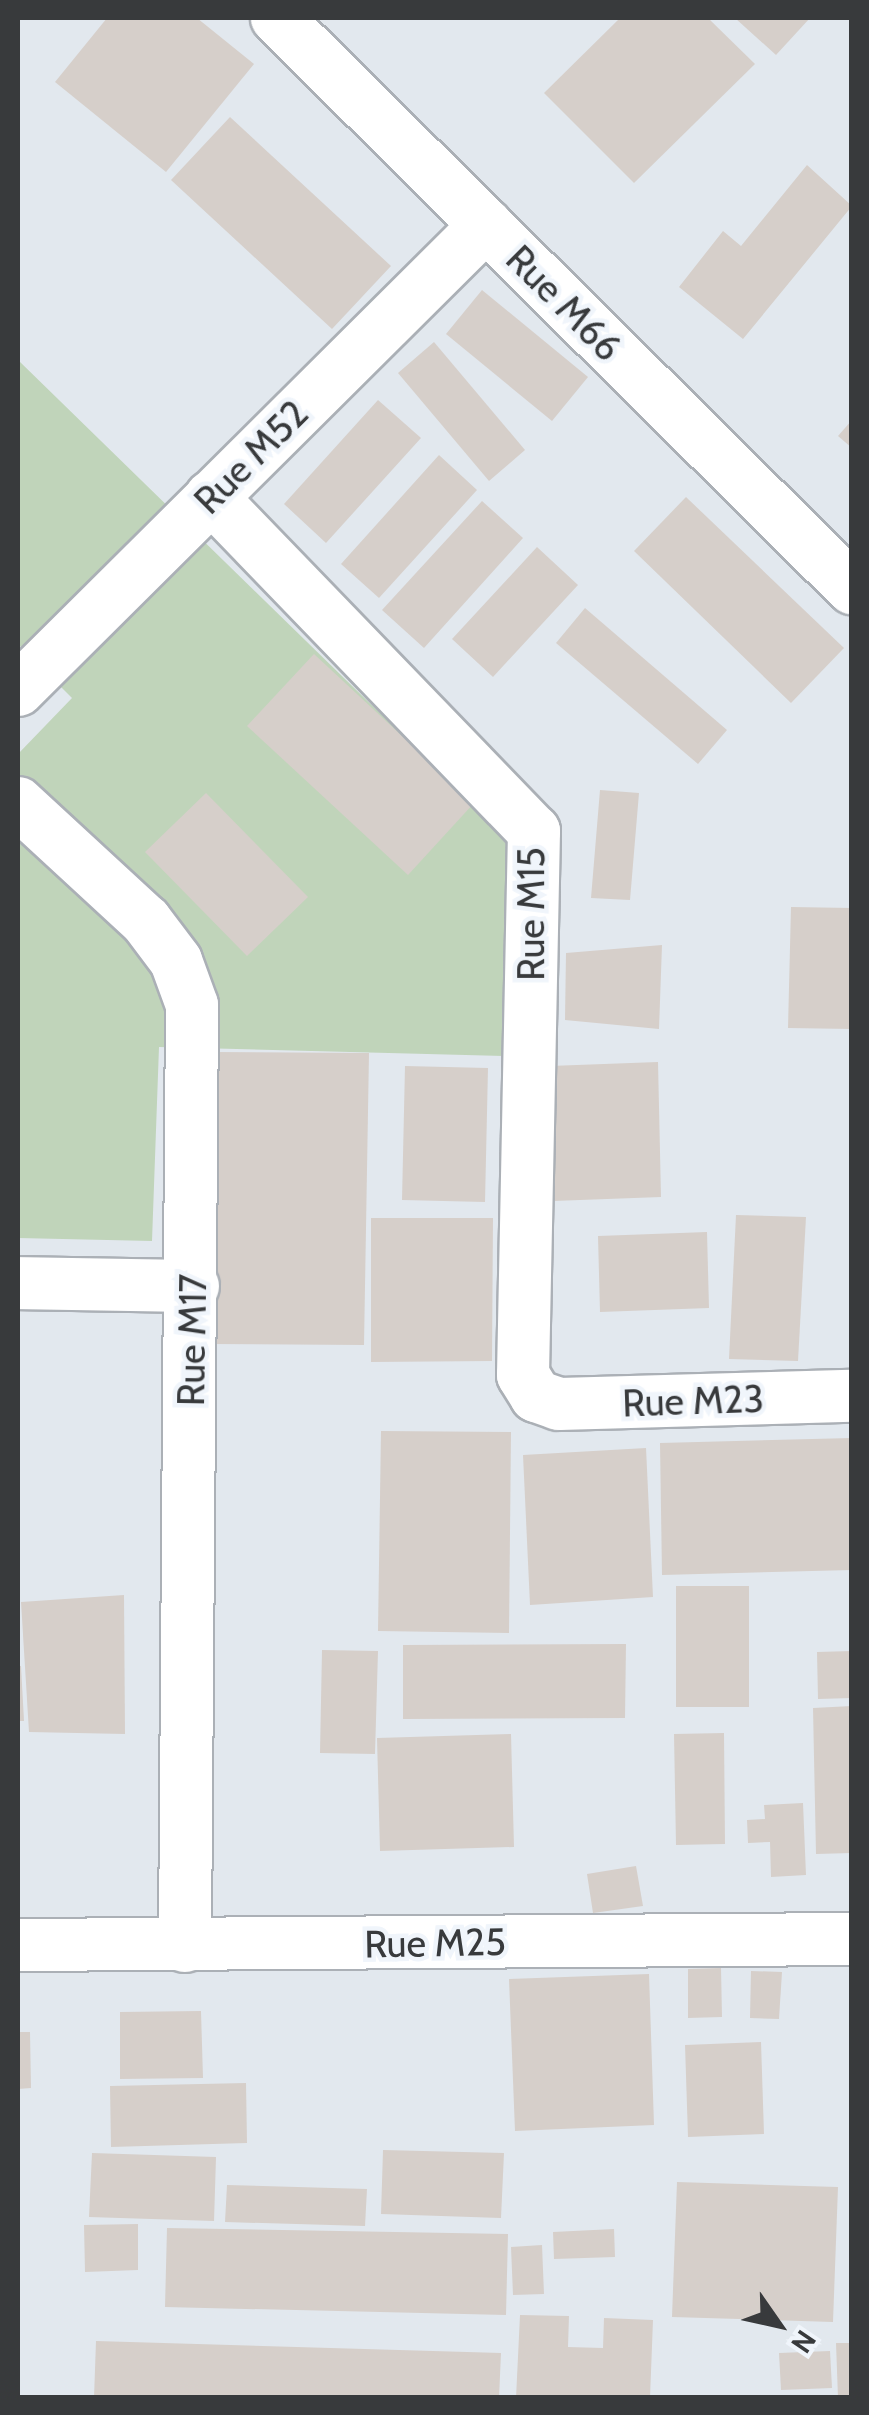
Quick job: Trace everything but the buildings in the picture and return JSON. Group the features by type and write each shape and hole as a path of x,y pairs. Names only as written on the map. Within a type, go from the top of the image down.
{"street":[{"name":"Rue M66","path":"277,18 852,588"},
{"name":"Rue M52","path":"18,690 486,226"},
{"name":"Rue M15","path":"211,497 534,831 523,1376 536,1396"},
{"name":"Rue M17","path":"18,803 146,921 176,961 192,1005 193,1286 185,1946"},
{"path":"18,1284 193,1286"},
{"name":"Rue M23","path":"536,1396 558,1404 852,1396"},
{"name":"Rue M25","path":"18,1945 852,1940"}],"green space":[{"path":"18,360 511,841 504,1056 159,1047 152,1241 18,1238 18,754 72,698 18,644"}]}
